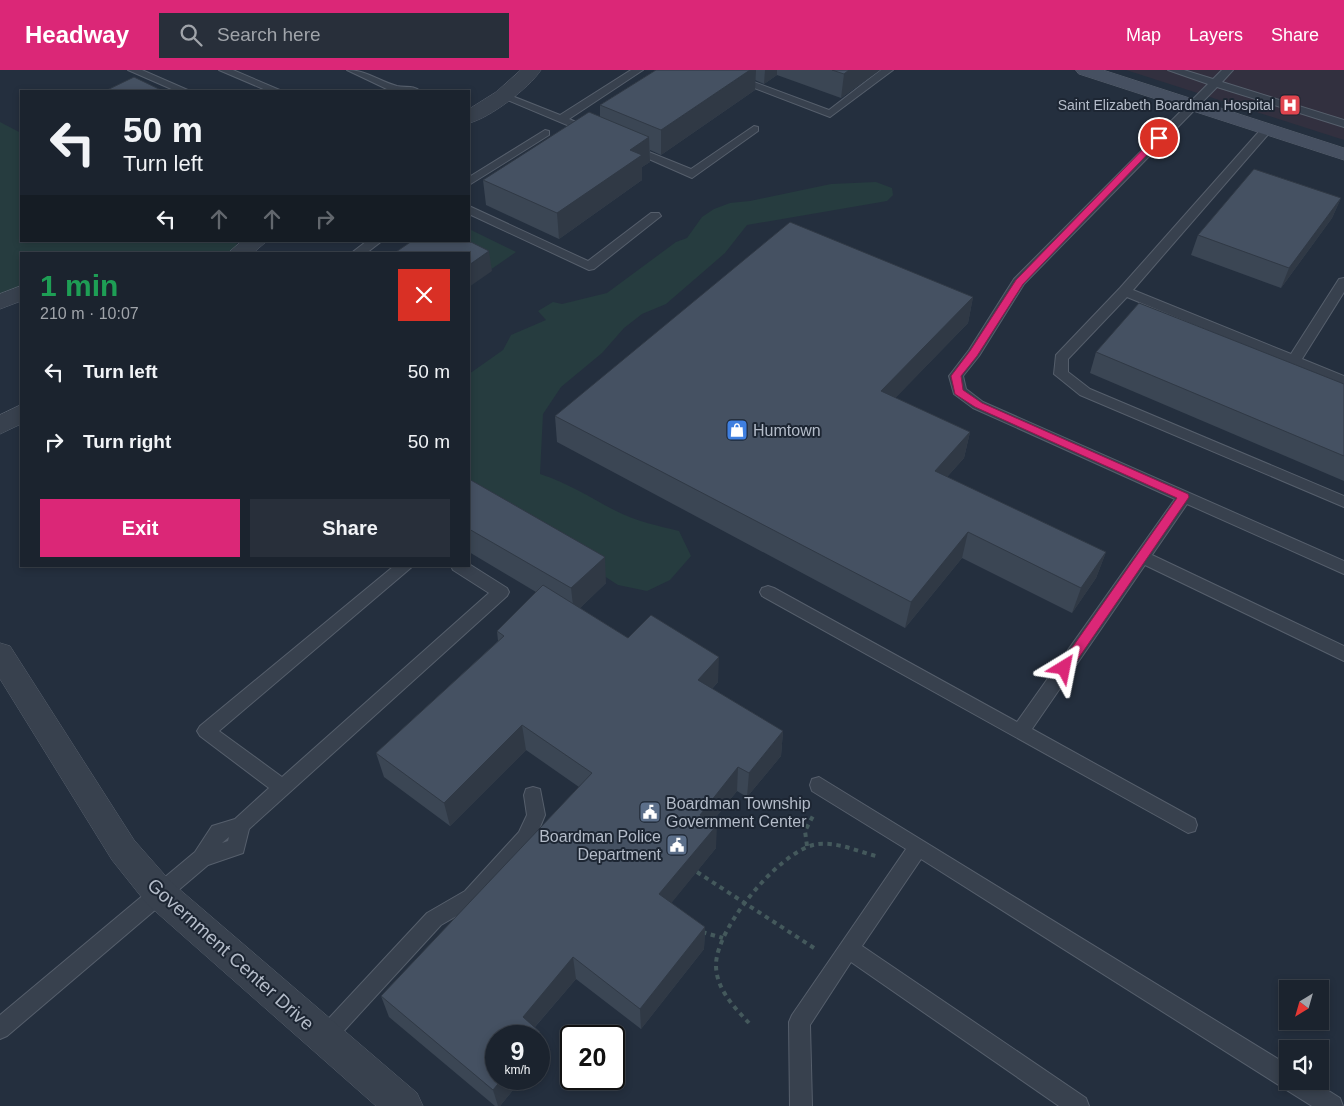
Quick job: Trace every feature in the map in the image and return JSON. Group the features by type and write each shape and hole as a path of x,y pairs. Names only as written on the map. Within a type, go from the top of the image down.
{"street":[{"path":"470,116 503,96 532,70"},
{"path":"1085,70 1344,154"},
{"path":"240,252 255,242"},
{"path":"0,302 20,293"},
{"path":"0,426 20,413"},
{"name":"Government Center Drive","path":"0,654 123,850 159,893 404,1106"}],"lane":[{"path":"133,70 183,90"},
{"path":"224,70 274,90"},
{"path":"352,70 396,90"},
{"path":"365,76 375,70"},
{"path":"560,120 638,70"},
{"path":"712,70 830,114 888,70"},
{"path":"1173,70 1344,124"},
{"path":"1228,70 1019,282 974,353 956,376 959,391 978,405 1344,568"},
{"path":"503,96 604,138"},
{"path":"622,145 692,174 754,129"},
{"path":"1267,129 1241,165 1061,358 1061,374 1085,392 1344,502"},
{"path":"470,181 545,133"},
{"path":"470,210 589,266 654,216"},
{"path":"359,252 374,242"},
{"path":"1294,360 1344,282"},
{"path":"1125,291 1344,381"},
{"path":"1020,732 1184,497"},
{"path":"1142,557 1344,654"},
{"path":"282,787 206,731 404,567"},
{"path":"0,1029 202,858 236,846 241,825 501,592 461,567"},
{"path":"768,592 1188,825"},
{"path":"819,785 913,854 1279,1073"},
{"path":"324,1038 434,919 472,897 526,838 536,815 533,796"},
{"path":"801,1106 799,1022 913,854"},
{"path":"844,956 1078,1106"},
{"path":"1307,1090 1332,1106"}],"path":[{"path":"749,1023 723,996 716,963 723,938 746,903 783,860 807,846 829,843 871,855 913,854"},
{"path":"697,872 746,903 844,956"},
{"path":"694,934 701,932 723,938"}],"shaded area":[{"name":"Saint Elizabeth Boardman Hospital","path":"1126,70 1344,70 1344,140"}],"green space":[{"path":"0,122 20,132 20,242 234,242 245,248 240,252 20,252 20,293 0,302"},
{"path":"876,182 892,188 893,195 887,201 747,225 725,253 666,304 642,314 624,328 602,353 561,387 543,414 540,474 570,486 624,515 679,531 691,556 670,580 647,591 618,585 578,559 470,499 470,373 503,350 511,335 546,320 538,311 553,302 562,304 607,293 676,242 687,238 702,217 714,209 730,203 750,201 831,184"},
{"path":"470,229 516,252 490,270 469,252"}],"building":[{"path":"656,70 750,70 661,130 600,105"},
{"path":"832,70 849,70 844,74"},
{"path":"134,77 161,90 107,90"},
{"path":"589,112 649,137 630,150 642,155 557,213 483,180"},
{"path":"1254,169 1341,198 1289,268 1198,235"},
{"name":"Humtown","path":"790,222 973,297 881,391 970,432 935,471 1106,552 1081,588 968,532 911,602 555,416"},
{"path":"411,242 470,242 489,251 470,264 470,252 396,252"},
{"path":"1139,303 1344,384 1344,456 1096,352"},
{"path":"470,480 605,557 571,588 470,530"},
{"name":"Boardman Township Government Center","path":"543,585 628,638 651,615 719,657 698,680 783,731 749,773 738,767 700,815 717,825 659,894 705,927 640,1009 573,957 523,1017 532,1025 485,1025 485,1083 381,996 592,773 522,725 444,803 376,753 504,636 497,631"}],"place":[{"name":"Saint Elizabeth Boardman Hospital","path":"1290,105"},
{"name":"Humtown","path":"737,430"},
{"name":"Boardman Township Government Center","path":"650,812"},
{"name":"Boardman Police Department","path":"677,845"}],"route":[{"path":"1064,668 1184,497 978,405 959,391 956,376 974,353 1019,282 1159,138"}]}
